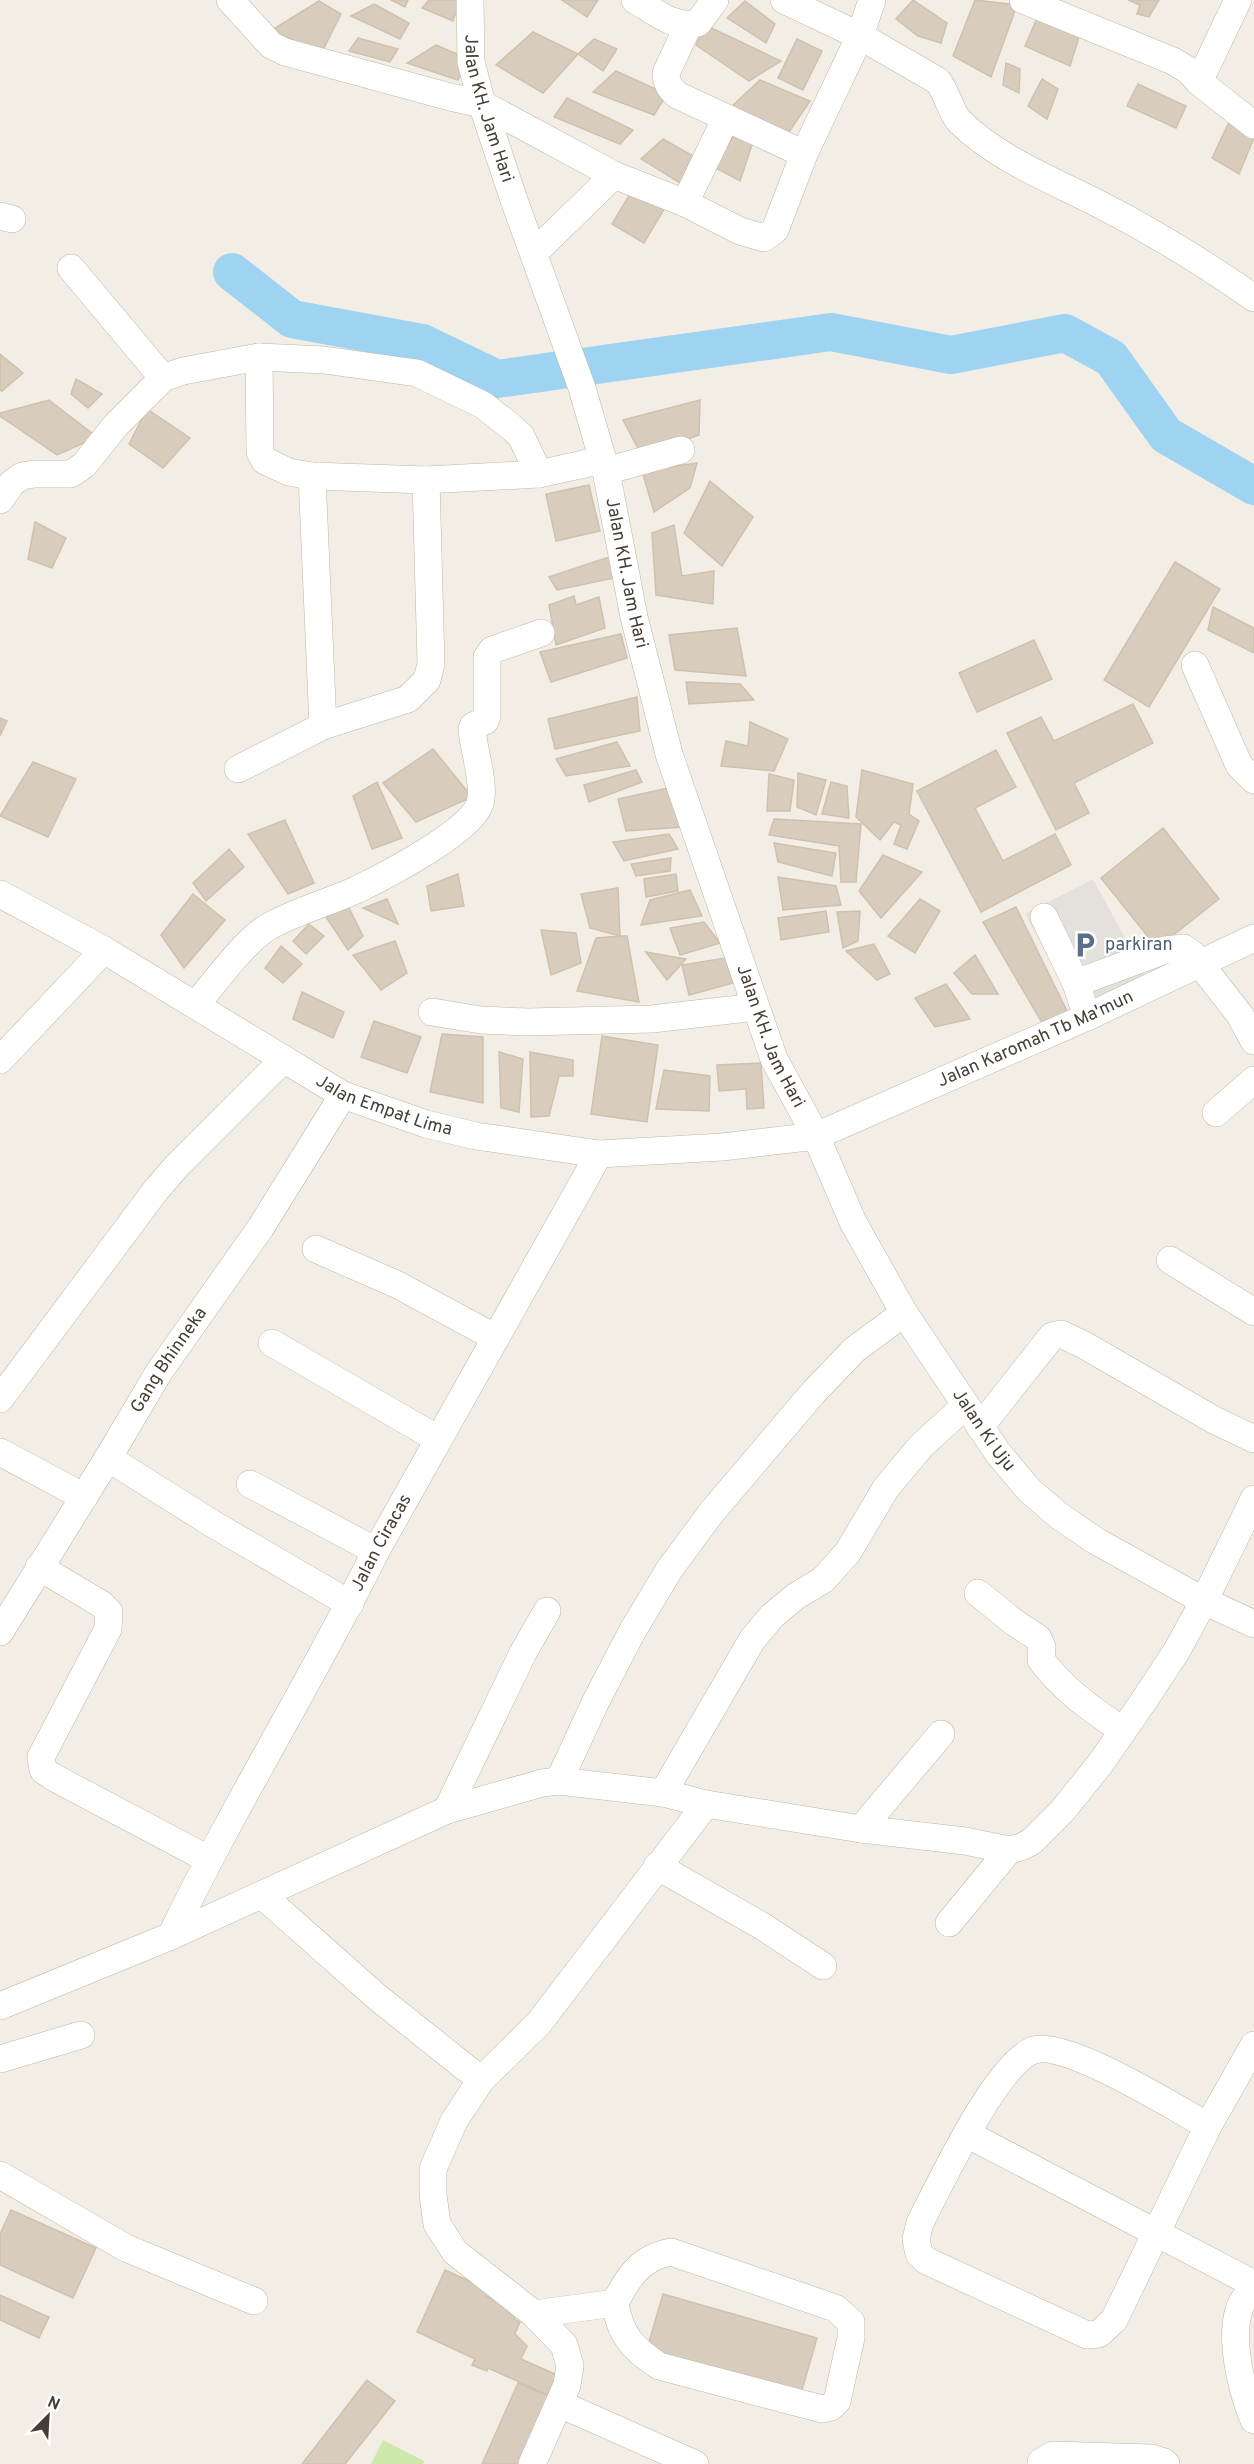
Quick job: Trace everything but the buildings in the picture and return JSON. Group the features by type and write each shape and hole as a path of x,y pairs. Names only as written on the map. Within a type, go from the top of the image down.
{"street":[{"path":"230,0 271,45 450,98 482,104 614,175 685,203 740,231 764,238 775,230 804,154 860,36 872,0"},
{"name":"Jalan KH. Jam Hari","path":"470,0 471,62 482,104 582,388 604,465 634,617 669,754 774,1059 816,1136"},
{"path":"635,0 674,22 688,26 698,24 715,0"},
{"path":"784,0 860,36 938,81 946,92 957,119 982,142 1145,228 1211,268 1254,298"},
{"path":"1023,0 1057,6 1173,61 1188,70 1199,82 1254,125"},
{"path":"1199,82 1238,0"},
{"path":"688,26 669,63 666,81 677,95 804,154"},
{"path":"685,203 726,118"},
{"path":"536,258 614,175"},
{"path":"71,268 163,378"},
{"path":"259,357 260,452 264,461 289,472 312,476 426,480 539,474 604,465 681,450"},
{"path":"0,501 12,483 22,476 71,474 84,465 116,425 163,378 183,370 259,357 324,360 417,373 483,405 510,426 521,436 539,474"},
{"path":"312,476 323,726"},
{"path":"238,769 323,726 408,699 427,680 431,664 426,480"},
{"path":"196,1004 245,948 266,928 306,908 364,885 448,837 473,815 482,797 472,729 473,726 485,721 487,716 487,657 492,650 541,633"},
{"path":"1195,665 1239,765 1254,780"},
{"name":"Jalan Empat Lima","path":"0,894 104,950 343,1095 426,1124 476,1136 598,1154 722,1147 816,1136"},
{"path":"1044,917 1076,983 1087,1017"},
{"name":"Jalan Karomah Tb Ma'mun","path":"816,1136 1087,1017 1254,938"},
{"path":"1076,983 1173,948 1184,948 1200,964 1240,1015 1254,1041"},
{"path":"0,1060 104,950"},
{"path":"432,1012 482,1020 528,1022 652,1019 756,1007"},
{"path":"0,1399 156,1190 284,1059"},
{"path":"1216,1113 1254,1080"},
{"name":"Gang Bhinneka","path":"0,1632 159,1372 261,1227 343,1095"},
{"name":"Jalan Ki Uju","path":"816,1136 853,1222 904,1313 998,1453 1029,1490 1058,1515 1096,1541 1204,1601 1254,1624"},
{"name":"Jalan Ciracas","path":"171,1936 208,1859 350,1604 376,1551 598,1154"},
{"path":"316,1249 398,1285 496,1338"},
{"path":"1170,1260 1254,1312"},
{"path":"559,1781 596,1701 633,1630 669,1570 711,1513 819,1386 855,1350 904,1313"},
{"path":"663,1793 757,1633 772,1616 796,1596 823,1580 848,1552 886,1488 922,1445 973,1416 1052,1336 1061,1334 1084,1345 1214,1420 1254,1439"},
{"path":"272,1343 438,1439"},
{"path":"0,1452 84,1497"},
{"path":"108,1458 213,1524 350,1604"},
{"path":"250,1484 376,1551"},
{"path":"949,1923 1010,1850 1031,1842 1049,1825 1100,1764 1176,1652 1254,1499"},
{"path":"39,1568 101,1604 109,1612 108,1629 41,1757 43,1770 53,1778 208,1859"},
{"path":"978,1593 1015,1623 1038,1638 1042,1647 1041,1659 1052,1674 1083,1703 1123,1730"},
{"path":"447,1810 523,1653 547,1611"},
{"path":"861,1829 941,1734"},
{"path":"0,2006 171,1936 447,1810 501,1794 559,1781 663,1793 706,1803 861,1829 965,1841 1010,1850"},
{"path":"532,2464 567,2385 570,2366 564,2345 534,2314 455,2252 437,2223 433,2195 433,2169 454,2121 481,2080 539,2022 706,1803"},
{"path":"657,1866 762,1926 823,1966"},
{"path":"262,1895 377,1997 481,2080"},
{"path":"0,2059 81,2035"},
{"path":"1208,2126 1087,2061 1058,2051 1035,2050 1008,2071 967,2134 920,2223 916,2239 919,2254 927,2261 1087,2335 1099,2334 1114,2320 1208,2126 1254,2044"},
{"path":"967,2134 1254,2284"},
{"path":"0,2175 126,2248 254,2301"},
{"path":"671,2252 835,2308 844,2313 851,2322 851,2338 837,2401 831,2407 822,2409 659,2366 638,2352 626,2336 618,2319 615,2303 633,2272 644,2260 671,2252"},
{"path":"1254,2290 1243,2300 1239,2309 1236,2332 1239,2368 1254,2420"},
{"path":"534,2314 615,2303"},
{"path":"560,2404 668,2458 695,2464"},
{"path":"1041,2464 1053,2455 1151,2458 1166,2464"}],"green space":[{"path":"383,2440 424,2461 423,2464 371,2464"}],"shaded area":[{"name":"parkiran","path":"1093,879 1145,975 1077,1011 1025,914"}],"waterway":[{"path":"232,272 292,319 422,343 497,379 831,332 951,355 1065,333 1111,358 1166,435 1254,486"}],"place":[{"name":"parkiran","path":"1085,945"}]}
